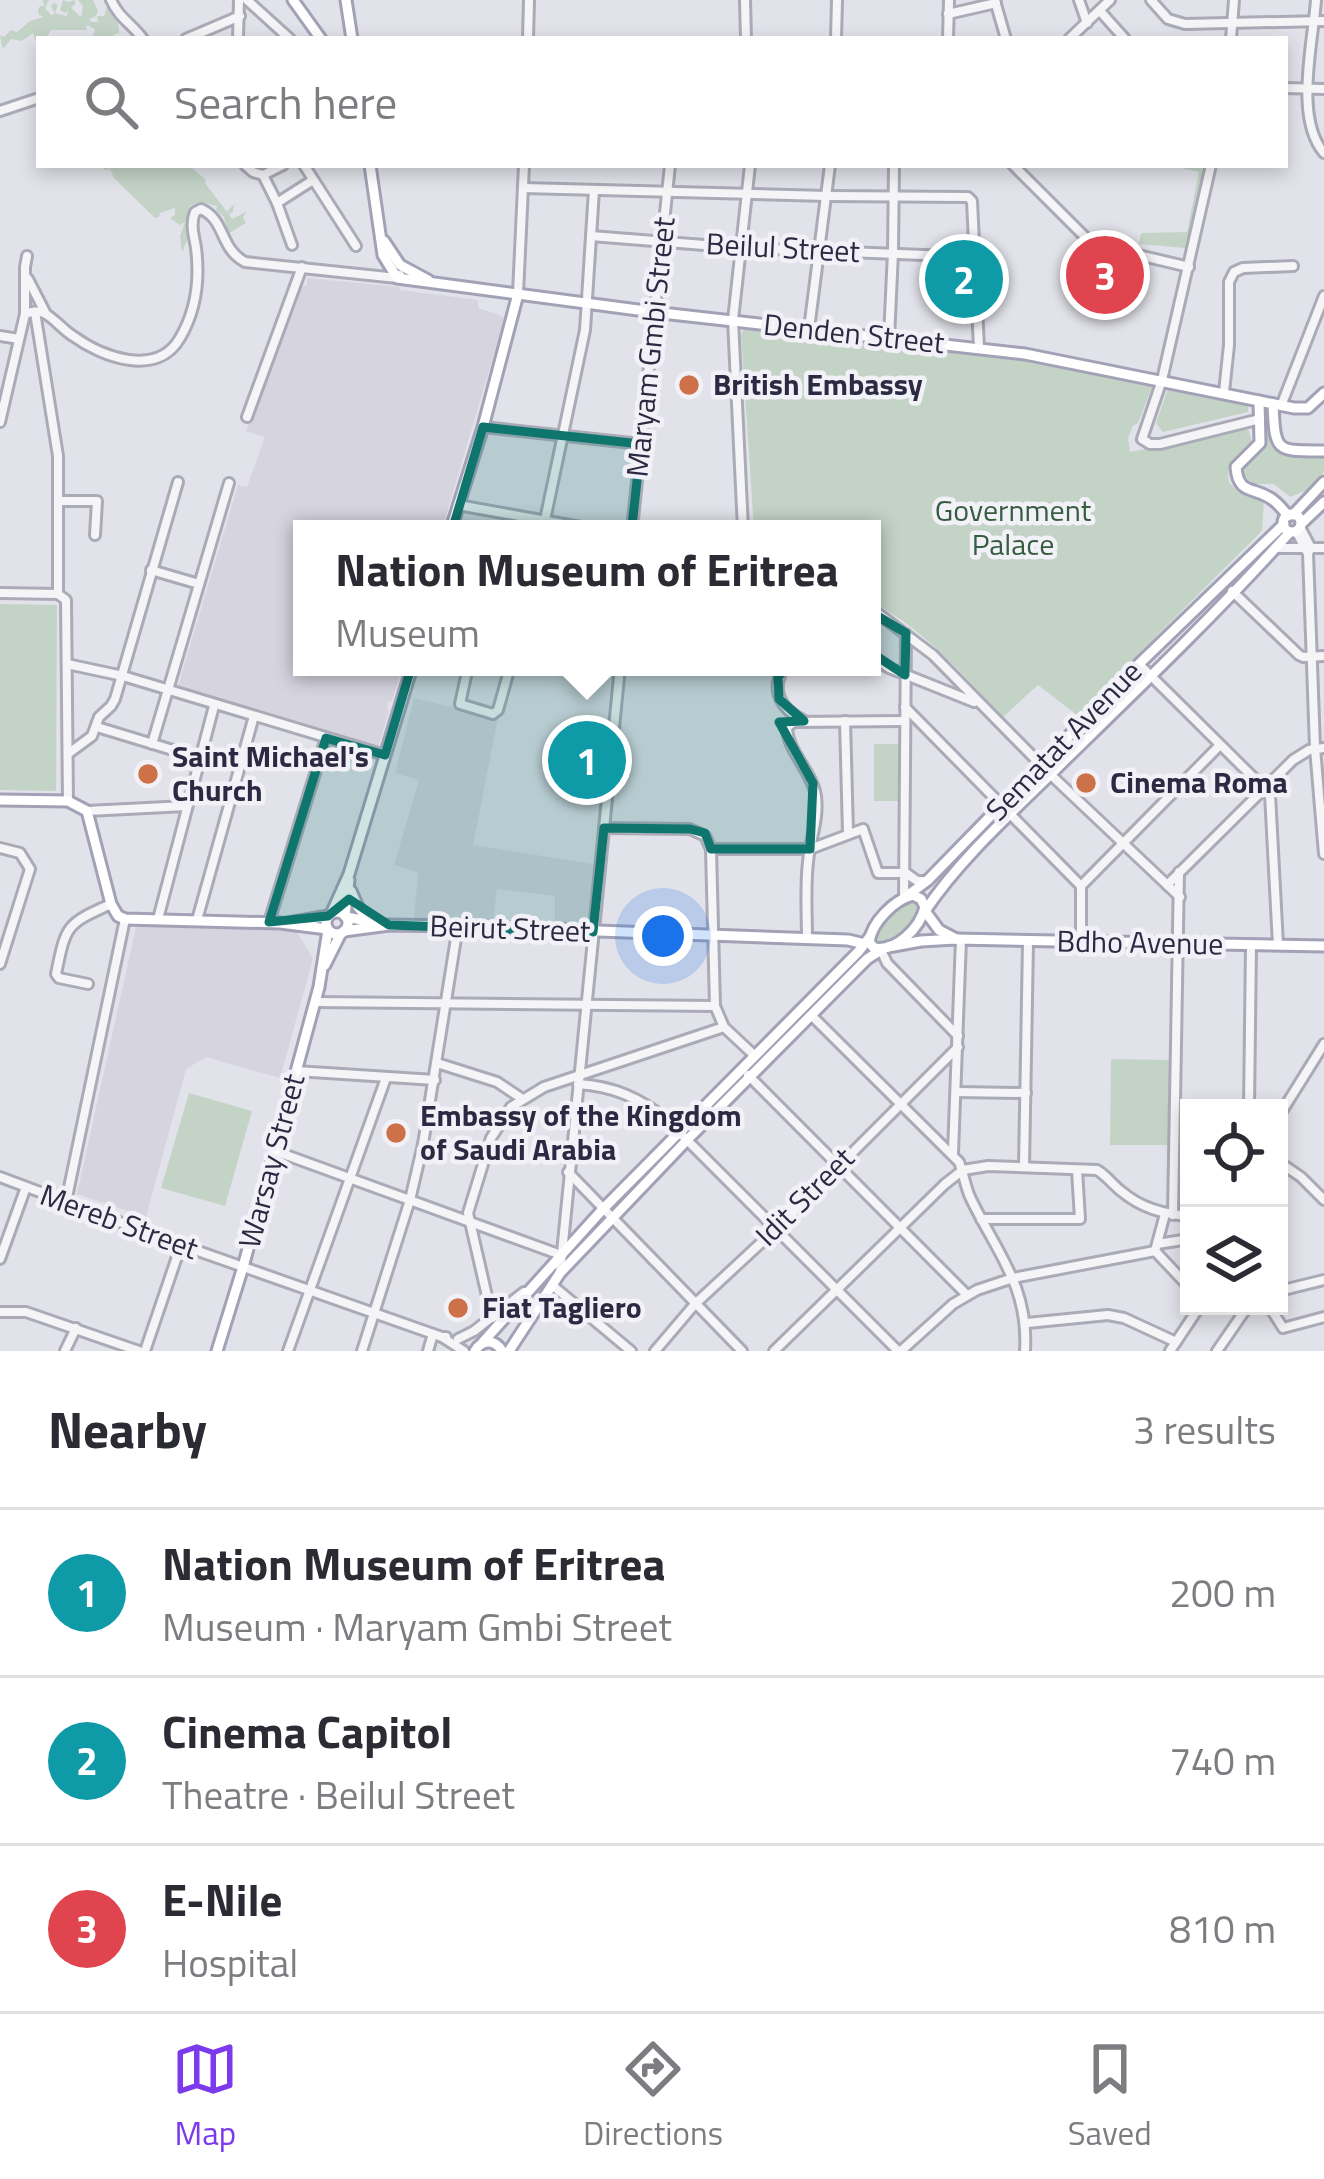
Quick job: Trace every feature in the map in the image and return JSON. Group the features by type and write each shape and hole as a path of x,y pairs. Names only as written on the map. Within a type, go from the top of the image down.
{"main road":[{"path":"293,0 318,36"},
{"path":"346,0 352,36"},
{"path":"370,168 381,236 395,270"},
{"name":"Denden Street","path":"395,270 433,282 587,304 1024,354 1308,408"},
{"path":"487,290 506,305 512,322"},
{"path":"454,520 518,294"},
{"path":"1308,408 1324,393"},
{"path":"1259,400 1260,443 1236,467 1237,478 1245,488 1276,502 1293,524"},
{"path":"1277,405 1274,434 1280,446 1289,451 1324,451"},
{"name":"Sematat Avenue","path":"875,943 884,915 1051,775 1276,548 1324,482"},
{"name":"Sematat Avenue","path":"875,943 909,934 939,890 1042,765 1138,664 1224,583 1324,502"},
{"path":"343,932 349,880 409,676"},
{"path":"0,800 68,801 87,811 111,904 125,919 289,923 334,934 389,925"},
{"path":"327,929 349,880"},
{"path":"349,880 358,907 370,921"},
{"path":"904,898 920,898 934,926 958,939"},
{"path":"289,923 337,913 389,925"},
{"name":"Beirut Street","path":"389,925 875,943"},
{"name":"Warsay Street","path":"217,1351 315,1002 327,929"},
{"name":"Warsay Street","path":"323,970 343,932"},
{"name":"Bdho Avenue","path":"875,943 958,939 1324,946"},
{"path":"746,1073 755,1056 867,959 875,943"},
{"path":"479,1347 602,1210 875,943"},
{"path":"479,1347 493,1342 506,1351 560,1273 683,1135"}],"street":[{"path":"111,0 120,18 140,36"},
{"path":"238,36 243,0 286,36"},
{"path":"528,36 529,0"},
{"path":"745,0 746,36"},
{"path":"836,36 837,0"},
{"path":"948,36 949,0"},
{"path":"1079,0 1087,23"},
{"path":"1073,36 1110,0"},
{"path":"1151,0 1176,23 1319,21"},
{"path":"1231,36 1234,0"},
{"path":"1316,0 1319,21 1307,88 1314,140 1324,153"},
{"path":"948,14 995,2 1005,36"},
{"path":"1100,11 1122,36"},
{"path":"193,36 239,16"},
{"path":"1288,88 1324,88"},
{"path":"0,111 36,99"},
{"path":"248,168 263,175 278,168"},
{"path":"306,168 356,246"},
{"path":"518,294 524,168"},
{"name":"Maryam Gmbi Street","path":"633,520 670,168"},
{"path":"743,520 733,320 750,168"},
{"path":"809,329 830,168"},
{"path":"889,338 894,168"},
{"path":"1016,168 1092,244 1189,267"},
{"path":"1210,168 1162,380 1142,435 1144,442 1160,444 1260,419"},
{"path":"263,175 292,244"},
{"path":"277,203 313,180"},
{"path":"524,188 970,198 979,348"},
{"path":"552,520 585,330 594,190"},
{"name":"Denden Street","path":"30,313 47,315 78,340 110,356 151,360 172,350 195,304 198,272 192,216 198,210 214,216 227,247 245,262 395,270"},
{"name":"Beilul Street","path":"591,236 742,248 976,257"},
{"path":"27,256 30,313 58,456 58,594"},
{"path":"1224,392 1229,282 1234,272 1293,266"},
{"path":"25,267 47,315"},
{"path":"248,417 302,267"},
{"path":"1277,405 1324,296"},
{"path":"0,422 3,396 30,313"},
{"path":"0,336 19,339"},
{"path":"1308,408 1324,408"},
{"path":"483,427 641,443"},
{"path":"68,754 92,736 99,717 111,706 178,482"},
{"path":"152,744 229,483"},
{"path":"58,502 97,501 95,535"},
{"path":"458,505 537,520"},
{"path":"522,520 523,516"},
{"path":"1293,524 1308,550 1319,656 1324,854"},
{"path":"1276,548 1324,548"},
{"path":"151,570 199,584"},
{"path":"1224,583 1299,655 1319,656"},
{"path":"0,593 58,594 66,601 68,801"},
{"path":"881,616 933,655 1180,897"},
{"path":"904,898 906,633"},
{"path":"881,662 980,704"},
{"path":"67,664 123,676 385,755"},
{"path":"1138,664 1267,788 1272,801 1278,945"},
{"path":"466,676 460,704 493,714 507,676"},
{"path":"560,1273 619,676"},
{"path":"779,676 779,699 804,721"},
{"path":"158,919 214,705"},
{"path":"904,706 1081,886 1081,942"},
{"path":"197,920 254,716"},
{"path":"807,939 807,872 816,799 808,771 786,731 790,723 804,721 904,721"},
{"path":"844,721 848,833"},
{"path":"97,728 199,758"},
{"path":"268,922 326,738"},
{"path":"1081,886 1220,745"},
{"path":"1167,885 1302,753 1320,748"},
{"path":"87,811 186,806"},
{"path":"604,828 690,829 705,836 711,849 715,1006 724,1027 755,1056"},
{"path":"711,849 810,849 862,829 878,873 906,873 916,881 927,881"},
{"path":"0,848 20,853 30,869 0,964"},
{"path":"1156,1247 1169,1215 1174,1149 1180,872"},
{"path":"88,984 56,974 66,934 77,920 111,904"},
{"path":"66,1202 125,919"},
{"path":"362,1351 410,1200 458,926"},
{"path":"953,1155 958,939"},
{"path":"1024,1167 1028,942"},
{"path":"875,943 887,963 958,1041"},
{"path":"1249,1099 1251,945"},
{"path":"315,1002 715,1006"},
{"path":"808,1011 963,1170 965,1185 1013,1278 1027,1323 1025,1351"},
{"path":"492,1318 468,1222 470,1200 491,1138 512,1107 544,1087 578,1080 724,1027"},
{"name":"Idit Street","path":"656,1351 695,1304 777,1228 958,1041"},
{"path":"1288,1104 1320,1060 1324,1044"},
{"path":"437,1064 496,1082 521,1098"},
{"path":"296,1071 434,1080"},
{"path":"746,1073 967,1295"},
{"path":"288,1351 386,1078"},
{"path":"578,1080 638,1099 683,1135 899,1351 967,1295 1013,1278 1180,1241"},
{"path":"956,1092 1026,1093"},
{"path":"1174,1149 1180,1149"},
{"path":"275,1151 561,1256"},
{"path":"774,1351 963,1170 988,1166 1097,1170 1133,1201 1180,1216"},
{"path":"1288,1168 1324,1200"},
{"path":"981,1219 1080,1219 1077,1170"},
{"path":"568,1172 742,1351"},
{"name":"Mereb Street","path":"0,1177 438,1335"},
{"path":"0,1259 26,1187"},
{"path":"0,1312 26,1312 142,1351 181,1245"},
{"path":"1156,1247 1180,1276"},
{"path":"1288,1289 1324,1280"},
{"path":"458,1339 534,1284"},
{"path":"552,1285 632,1351"},
{"path":"1027,1323 1124,1318 1173,1347 1194,1315"},
{"path":"1217,1351 1242,1315"},
{"path":"1275,1315 1283,1328 1324,1317"},
{"path":"64,1351 76,1328"},
{"path":"438,1335 479,1347"},
{"path":"428,1351 438,1335"},
{"path":"438,1335 464,1351"}],"highlighted area":[{"path":"483,427 641,444 631,536 845,597 906,633 905,675 857,643 837,657 792,661 778,677 779,699 804,721 779,722 813,783 810,849 711,849 705,833 690,829 604,828 593,932 389,925 349,899 328,916 269,922 326,738 385,755"}],"shaded area":[{"path":"307,278 399,287 478,300 478,308 505,317 445,520 293,520 293,676 399,676 378,747 178,686 238,485 247,487 265,437 246,431 302,286 307,285"},
{"path":"414,698 498,718 473,845 598,865 591,926 555,926 555,896 497,889 493,921 414,919 418,872 394,865 419,780 395,773"},
{"path":"280,925 297,932 313,959 280,1078 206,1057 186,1069 146,1217 77,1194 136,927"}],"green space":[{"path":"43,0 49,0 45,8 51,15 55,14 54,3 57,14 67,16 68,10 60,10 63,0 75,0 71,8 81,17 83,6 78,0 93,0 98,11 89,19 98,22 97,16 104,16 107,7 119,33 93,36 95,29 86,25 87,30 51,30 48,36 36,36 36,41 33,33 2,47 0,35 17,32 44,17 38,10"},
{"path":"103,168 192,168 206,180 227,212 234,204 229,214 232,219 246,212 246,223 228,234 217,206 200,202 189,206 188,238 182,252 185,222 180,225 170,218 175,208 155,218 110,169"},
{"path":"1181,168 1204,169 1186,248 1139,244 1141,233 1187,232 1199,172"},
{"name":"Government Palace","path":"745,328 1039,358 1154,382 1128,438 1130,452 1246,429 1252,443 1234,460 1229,482 1264,500 1262,531 1077,715 1038,685 1003,717 926,639 881,607 881,520 753,520 741,334"},
{"path":"1169,386 1248,402 1248,412 1163,432 1156,423"},
{"path":"1266,418 1274,441 1284,452 1324,455 1324,472 1307,490 1290,497 1274,484 1254,484 1242,474 1244,464 1266,441"},
{"path":"0,604 57,605 56,791 0,790"},
{"path":"874,744 899,744 899,801 874,801"},
{"path":"910,901 920,905 920,914 898,937 879,943 876,938 885,920"},
{"path":"1111,1059 1170,1060 1169,1145 1110,1145"},
{"path":"189,1093 252,1111 225,1206 161,1188"}],"place":[{"name":"E-Nile","path":"1105,275"},
{"name":"Cinema Capitol","path":"964,279"},
{"name":"British Embassy","path":"689,385"},
{"name":"Nation Museum of Eritrea","path":"587,760"},
{"name":"Saint Michael's Church","path":"148,774"},
{"name":"Cinema Roma","path":"1086,783"},
{"name":"Embassy of the Kingdom of Saudi Arabia","path":"396,1133"},
{"name":"Fiat Tagliero","path":"458,1308"}]}
